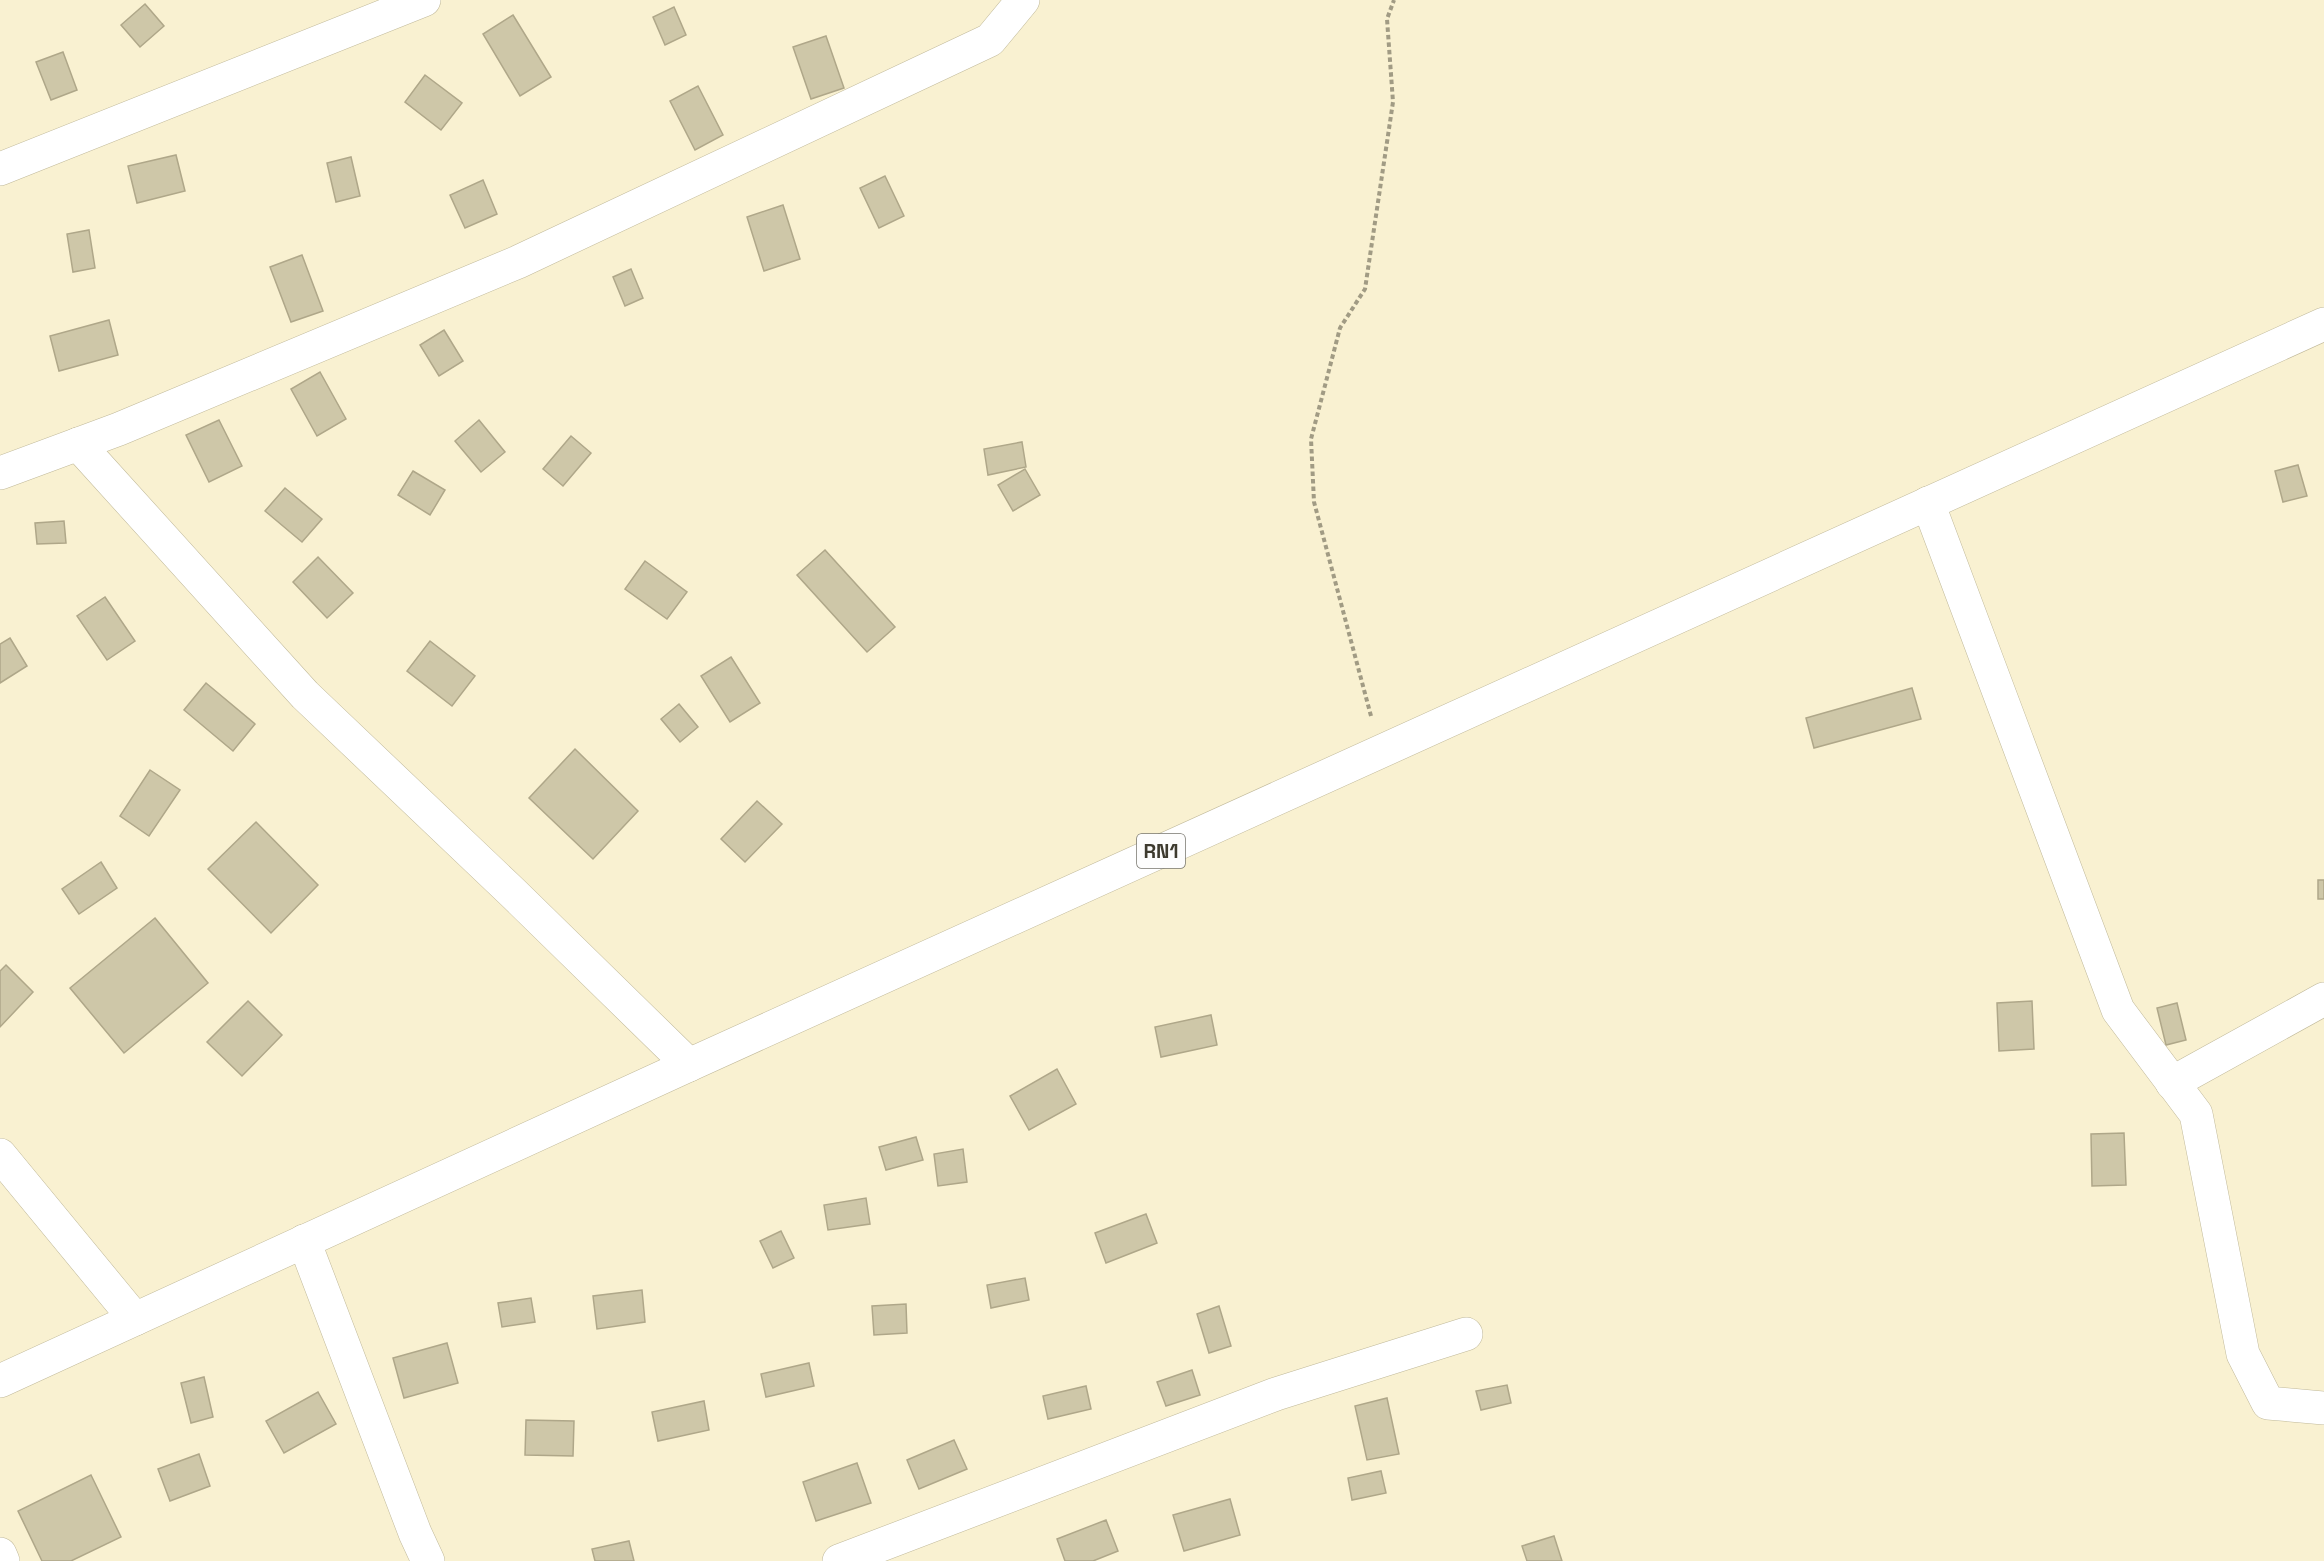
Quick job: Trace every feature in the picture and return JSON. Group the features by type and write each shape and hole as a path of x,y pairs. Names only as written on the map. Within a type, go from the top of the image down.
{"main road":[{"path":"0,169 424,0"},
{"path":"0,473 78,444 518,262 990,39 1023,0"},
{"name":"RN1","path":"0,1381 689,1065 2324,324"},
{"path":"78,444 305,695 513,892 689,1065"},
{"path":"1928,503 2118,1010 2196,1114 2243,1354 2268,1403 2324,1408"},
{"path":"2172,1083 2324,999"},
{"path":"0,1155 135,1319"},
{"path":"304,1241 428,1561"},
{"path":"839,1561 1276,1394 1466,1334"},
{"path":"0,1554 3,1561"}],"path":[{"path":"1381,751 1314,502 1311,439 1340,328 1365,289 1393,102 1387,19 1395,0"}],"building":[{"path":"145,4 164,26 140,47 121,25"},
{"path":"674,7 686,35 665,45 653,17"},
{"path":"513,15 551,77 520,96 483,34"},
{"path":"826,36 844,88 811,99 793,47"},
{"path":"63,52 77,90 51,100 36,62"},
{"path":"425,75 462,103 441,130 405,102"},
{"path":"698,86 723,135 695,150 670,101"},
{"path":"176,155 185,191 137,203 128,166"},
{"path":"351,157 360,196 336,202 327,163"},
{"path":"885,176 904,216 879,228 860,188"},
{"path":"483,180 497,214 465,228 450,195"},
{"path":"783,205 800,259 764,271 747,217"},
{"path":"89,230 95,268 73,272 67,234"},
{"path":"302,255 323,311 291,322 270,267"},
{"path":"631,269 643,298 625,306 613,277"},
{"path":"109,320 118,355 59,371 50,336"},
{"path":"444,330 463,361 439,376 420,345"},
{"path":"320,372 346,419 317,436 291,389"},
{"path":"219,420 242,466 209,482 186,435"},
{"path":"479,420 505,452 481,472 455,441"},
{"path":"571,436 591,453 563,486 543,469"},
{"path":"1022,442 1026,467 988,475 984,449"},
{"path":"2298,465 2307,496 2283,502 2275,471"},
{"path":"1025,469 1040,495 1013,511 998,485"},
{"path":"413,471 445,490 430,515 398,495"},
{"path":"285,488 322,519 302,542 265,511"},
{"path":"64,521 66,543 37,544 35,523"},
{"path":"825,550 895,627 867,652 797,575"},
{"path":"318,557 353,593 327,618 293,582"},
{"path":"645,561 687,592 667,619 625,589"},
{"path":"105,597 135,641 107,660 77,616"},
{"path":"10,638 27,666 0,683 0,644"},
{"path":"430,641 475,676 452,706 407,671"},
{"path":"731,657 760,703 730,722 701,676"},
{"path":"206,683 255,724 233,751 184,710"},
{"path":"1912,688 1921,719 1814,748 1806,718"},
{"path":"679,704 698,727 680,742 661,719"},
{"path":"575,749 638,811 593,859 529,798"},
{"path":"150,770 180,790 149,836 120,816"},
{"path":"757,801 782,824 745,862 721,839"},
{"path":"256,822 318,885 271,933 208,869"},
{"path":"101,862 117,888 79,914 62,889"},
{"path":"2318,880 2324,880 2324,899 2318,899"},
{"path":"155,918 208,983 124,1053 70,988"},
{"path":"6,965 33,992 0,1027 0,971"},
{"path":"248,1001 282,1035 242,1076 207,1042"},
{"path":"2032,1001 2034,1049 1999,1051 1997,1003"},
{"path":"2177,1003 2186,1040 2166,1045 2157,1008"},
{"path":"1211,1015 1217,1045 1161,1057 1155,1027"},
{"path":"1057,1069 1076,1104 1029,1130 1010,1096"},
{"path":"2124,1133 2126,1185 2092,1186 2091,1134"},
{"path":"916,1137 923,1160 886,1170 879,1147"},
{"path":"963,1149 967,1182 938,1186 934,1154"},
{"path":"866,1198 870,1224 828,1230 824,1205"},
{"path":"1146,1214 1157,1243 1106,1263 1095,1233"},
{"path":"781,1231 794,1258 773,1268 760,1241"},
{"path":"1025,1278 1029,1300 991,1308 987,1285"},
{"path":"642,1290 645,1322 597,1329 593,1296"},
{"path":"531,1298 535,1322 502,1327 498,1303"},
{"path":"906,1304 907,1333 874,1335 872,1306"},
{"path":"1219,1306 1231,1346 1209,1353 1197,1314"},
{"path":"447,1343 458,1383 404,1398 393,1358"},
{"path":"809,1363 814,1386 766,1397 761,1374"},
{"path":"1192,1370 1200,1395 1166,1406 1157,1382"},
{"path":"204,1377 213,1417 191,1423 181,1383"},
{"path":"1507,1385 1511,1403 1481,1410 1476,1391"},
{"path":"1086,1386 1091,1409 1048,1419 1043,1396"},
{"path":"318,1392 336,1424 284,1453 266,1421"},
{"path":"1387,1398 1399,1454 1367,1460 1355,1406"},
{"path":"704,1401 709,1430 658,1441 652,1412"},
{"path":"526,1420 574,1421 573,1456 525,1455"},
{"path":"954,1440 967,1469 919,1489 907,1460"},
{"path":"199,1454 210,1486 170,1501 158,1469"},
{"path":"857,1463 871,1503 816,1521 803,1482"},
{"path":"1381,1471 1386,1493 1352,1500 1348,1478"},
{"path":"91,1475 121,1537 71,1561 42,1561 18,1511"},
{"path":"1230,1499 1240,1535 1184,1551 1173,1515"},
{"path":"1106,1520 1118,1551 1093,1561 1065,1561 1057,1539"},
{"path":"1554,1536 1562,1561 1527,1561 1522,1546"},
{"path":"629,1541 634,1561 595,1561 592,1549"}]}
